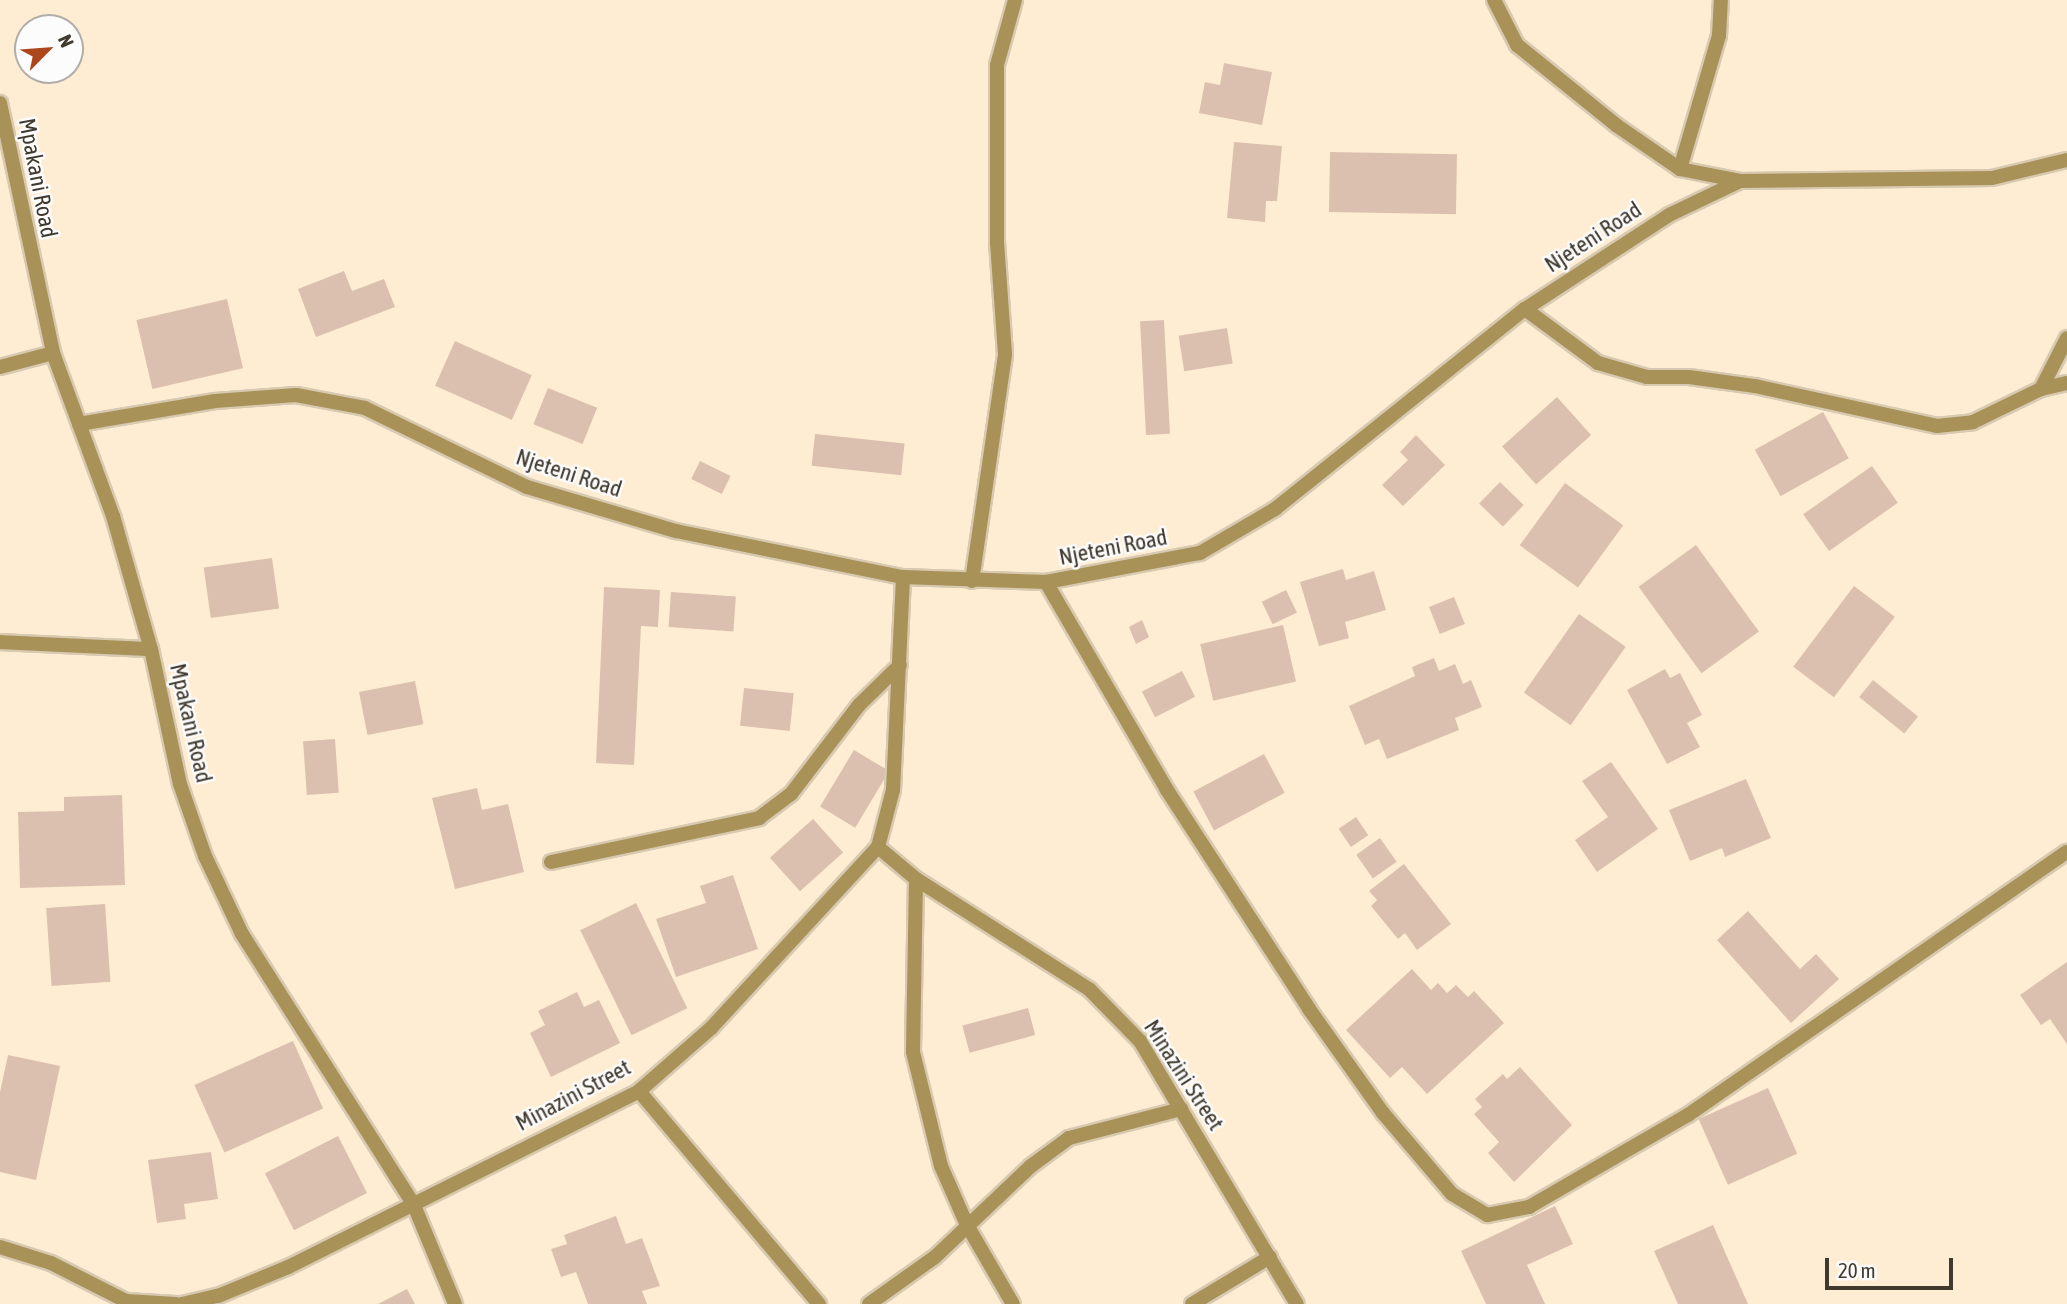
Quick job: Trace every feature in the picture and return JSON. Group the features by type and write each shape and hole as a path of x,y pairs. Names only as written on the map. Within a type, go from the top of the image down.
{"street":[{"path":"972,581 1005,354 997,242 997,65 1015,0"},
{"path":"1494,0 1517,45 1616,125 1680,169 1740,181"},
{"path":"1680,169 1718,36 1721,0"},
{"name":"Mpakani Road","path":"0,103 53,353 113,516 151,649 180,784 205,856 242,934 413,1203 455,1304"},
{"name":"Njeteni Road","path":"79,424 215,401 296,395 365,408 527,487 676,531 903,577 1046,582 1200,553 1275,509 1525,309 1669,215 1740,181 1993,178 2067,160"},
{"path":"1525,309 1598,363 1647,377 1689,377 1755,386 1937,426 1973,422 2041,388 2067,383"},
{"path":"2041,388 2067,338"},
{"path":"0,367 53,353"},
{"name":"Minazini Street","path":"182,1304 218,1296 288,1267 639,1091 710,1028 878,847 893,790 903,577"},
{"path":"1046,582 1167,790 1309,1009 1383,1113 1452,1194 1487,1215 1529,1207 1688,1115 2067,852"},
{"path":"0,642 151,649"},
{"path":"551,862 759,818 792,794 859,705 900,665"},
{"name":"Minazini Street","path":"878,847 916,879 1090,990 1140,1041 1297,1304"},
{"path":"916,879 913,1052 941,1166 967,1225 1013,1304"},
{"path":"639,1091 819,1304"},
{"path":"869,1304 935,1257 1031,1166 1069,1138 1181,1109"},
{"path":"0,1247 51,1263 124,1302 176,1304"},
{"path":"1192,1304 1270,1257"}],"building":[{"path":"1224,63 1272,72 1262,125 1199,113 1205,82 1220,85"},
{"path":"1234,142 1282,146 1277,201 1266,201 1265,222 1227,218"},
{"path":"1330,152 1457,154 1456,214 1329,212"},
{"path":"344,271 352,291 384,279 395,307 316,337 298,289"},
{"path":"227,299 243,368 152,389 136,320"},
{"path":"1164,320 1170,434 1146,435 1140,321"},
{"path":"1227,328 1233,364 1184,371 1179,336"},
{"path":"455,341 532,375 512,420 435,386"},
{"path":"548,388 597,408 583,444 533,424"},
{"path":"1557,397 1591,435 1536,484 1502,447"},
{"path":"1823,412 1849,458 1780,496 1755,450"},
{"path":"815,434 905,443 901,475 812,466"},
{"path":"1416,435 1445,465 1403,506 1382,485 1408,460 1400,452"},
{"path":"700,461 731,476 722,494 691,479"},
{"path":"1872,466 1898,503 1829,551 1803,514"},
{"path":"1500,482 1524,505 1503,527 1479,504"},
{"path":"1565,483 1623,525 1578,588 1520,545"},
{"path":"1696,545 1759,632 1701,673 1639,587"},
{"path":"272,558 279,609 211,618 204,568"},
{"path":"1343,569 1346,580 1374,571 1386,610 1345,622 1349,638 1319,646 1300,582"},
{"path":"1854,586 1895,617 1834,697 1793,667"},
{"path":"604,587 660,590 658,627 641,626 634,765 596,763"},
{"path":"1286,590 1297,612 1273,624 1262,602"},
{"path":"671,592 736,597 733,631 669,627"},
{"path":"1454,597 1465,624 1440,634 1429,607"},
{"path":"1579,614 1626,647 1571,725 1524,693"},
{"path":"1142,620 1149,637 1136,644 1129,627"},
{"path":"1283,625 1296,682 1213,701 1200,644"},
{"path":"1434,658 1439,671 1455,664 1463,684 1471,680 1482,707 1455,718 1459,730 1387,759 1379,739 1365,745 1349,706 1415,676 1412,667"},
{"path":"1665,669 1670,678 1680,673 1702,715 1687,723 1700,747 1667,764 1627,690"},
{"path":"1182,671 1195,697 1155,717 1142,691"},
{"path":"1873,680 1918,717 1904,734 1859,697"},
{"path":"415,681 423,724 367,735 359,692"},
{"path":"744,688 794,693 790,731 740,726"},
{"path":"335,739 339,793 307,795 303,741"},
{"path":"854,750 889,771 855,828 820,807"},
{"path":"1264,754 1285,793 1214,830 1193,792"},
{"path":"1611,762 1658,829 1597,872 1575,840 1608,817 1582,781"},
{"path":"1746,779 1771,838 1725,857 1722,848 1690,861 1669,810"},
{"path":"477,788 482,810 508,804 524,872 455,889 432,798"},
{"path":"122,795 125,885 20,888 18,812 64,811 64,797"},
{"path":"1356,817 1368,835 1351,847 1339,829"},
{"path":"813,819 843,852 800,891 770,858"},
{"path":"1380,838 1397,862 1373,878 1356,855"},
{"path":"1404,864 1451,924 1417,950 1405,933 1398,939 1371,906 1377,900 1369,891"},
{"path":"733,875 758,949 676,977 656,919 706,903 700,886"},
{"path":"636,903 687,1008 632,1035 580,930"},
{"path":"105,904 110,982 52,986 46,908"},
{"path":"1748,911 1800,969 1816,954 1839,979 1791,1023 1717,940"},
{"path":"2067,962 2067,1044 2050,1019 2041,1025 2020,995"},
{"path":"1412,969 1431,990 1438,983 1447,993 1456,985 1468,997 1474,991 1504,1023 1427,1094 1402,1067 1390,1078 1346,1030"},
{"path":"577,992 584,1007 599,1000 620,1043 551,1077 530,1033 545,1025 538,1011"},
{"path":"1028,1008 1035,1035 970,1053 962,1026"},
{"path":"293,1041 323,1109 224,1153 194,1085"},
{"path":"8,1055 60,1066 36,1180 0,1172 0,1092"},
{"path":"1520,1067 1572,1125 1514,1182 1488,1153 1499,1142 1474,1114 1482,1107 1475,1099 1503,1074 1507,1079"},
{"path":"1768,1088 1797,1154 1728,1185 1699,1119"},
{"path":"338,1136 367,1193 294,1230 265,1173"},
{"path":"211,1152 218,1199 184,1204 186,1219 157,1223 148,1160"},
{"path":"1555,1206 1573,1244 1527,1265 1545,1304 1486,1304 1461,1251"},
{"path":"616,1216 626,1244 642,1238 660,1286 642,1291 647,1304 588,1304 576,1272 561,1277 551,1249 567,1244 564,1235"},
{"path":"1713,1225 1748,1304 1678,1304 1654,1251"},
{"path":"407,1289 415,1304 378,1304"}]}
